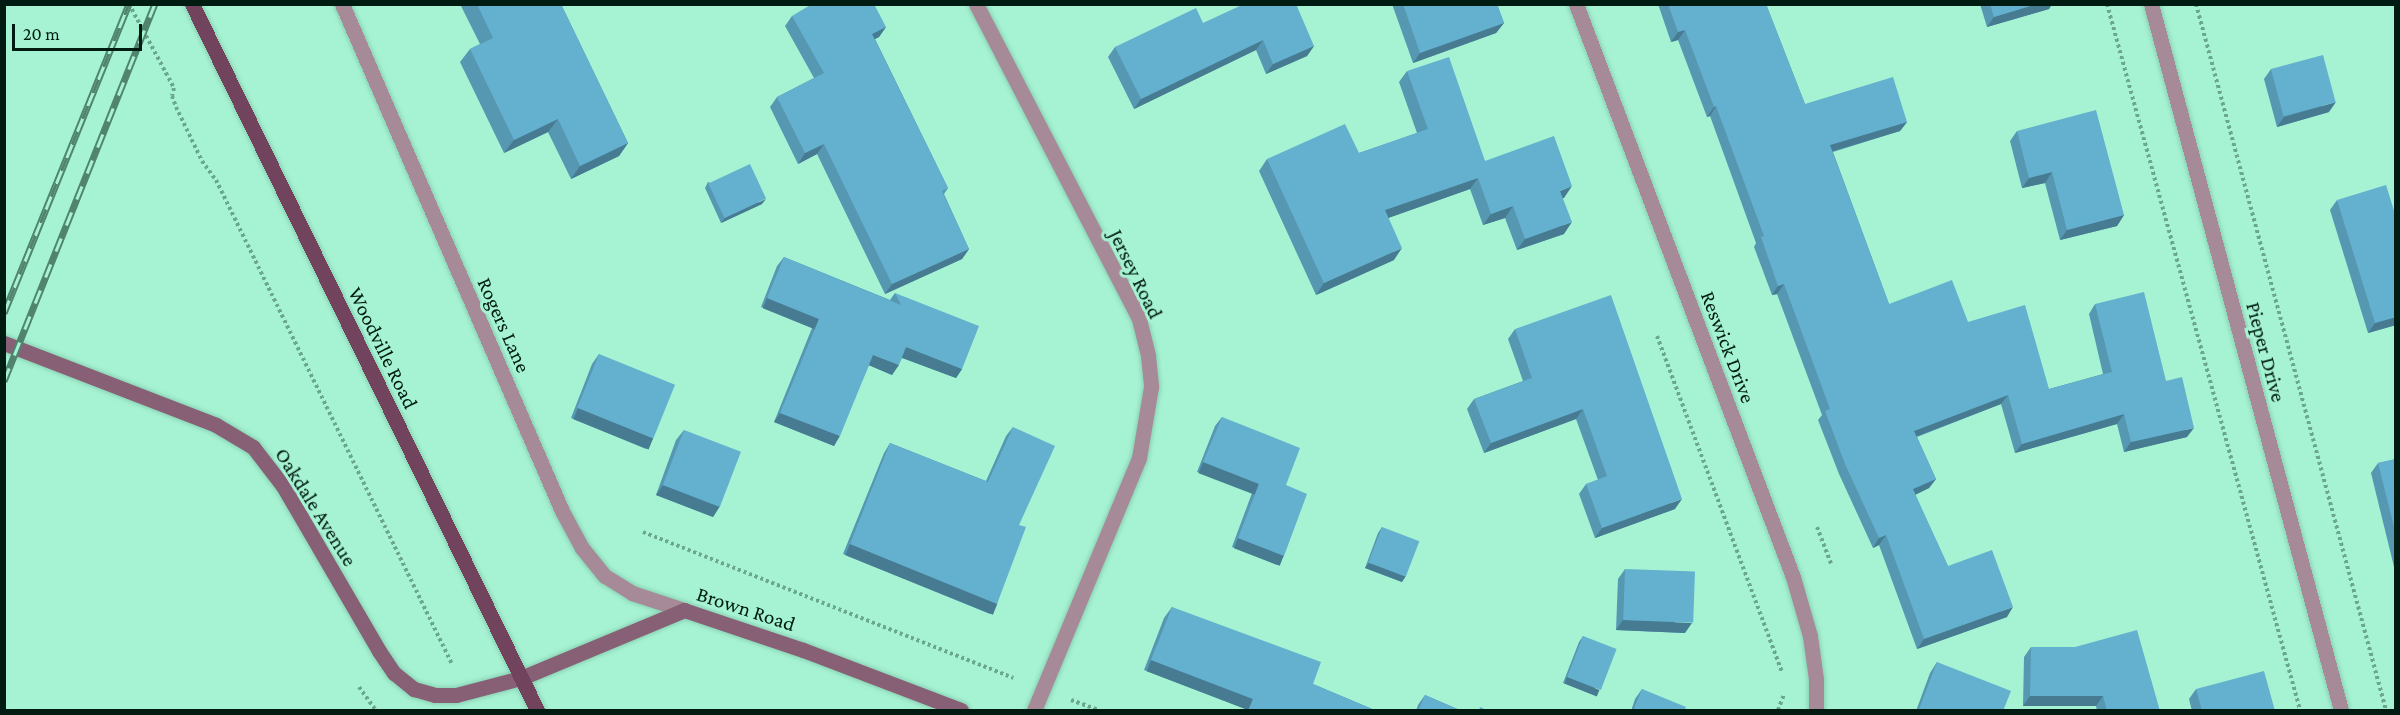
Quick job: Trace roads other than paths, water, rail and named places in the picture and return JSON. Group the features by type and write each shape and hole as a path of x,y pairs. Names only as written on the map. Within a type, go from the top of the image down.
{"main road":[{"name":"Woodville Road","path":"192,4 537,711"}],"street":[{"name":"Rogers Lane","path":"342,4 562,511 582,548 605,576 632,593 684,610"},
{"name":"Jersey Road","path":"976,4 1139,320 1148,356 1151,387 1139,458 1034,711"},
{"name":"Reswick Drive","path":"1576,4 1793,577 1810,636 1816,679 1816,711"},
{"name":"Pieper Drive","path":"2151,4 2341,711"},
{"name":"Oakdale Avenue","path":"4,343 216,425 253,447 284,486 378,651 394,673 414,688 435,695 461,693 521,678"},
{"name":"Brown Road","path":"521,678 684,610 803,650 960,711"}],"railway":[{"path":"4,313 129,4"},
{"path":"4,381 155,4"}]}
